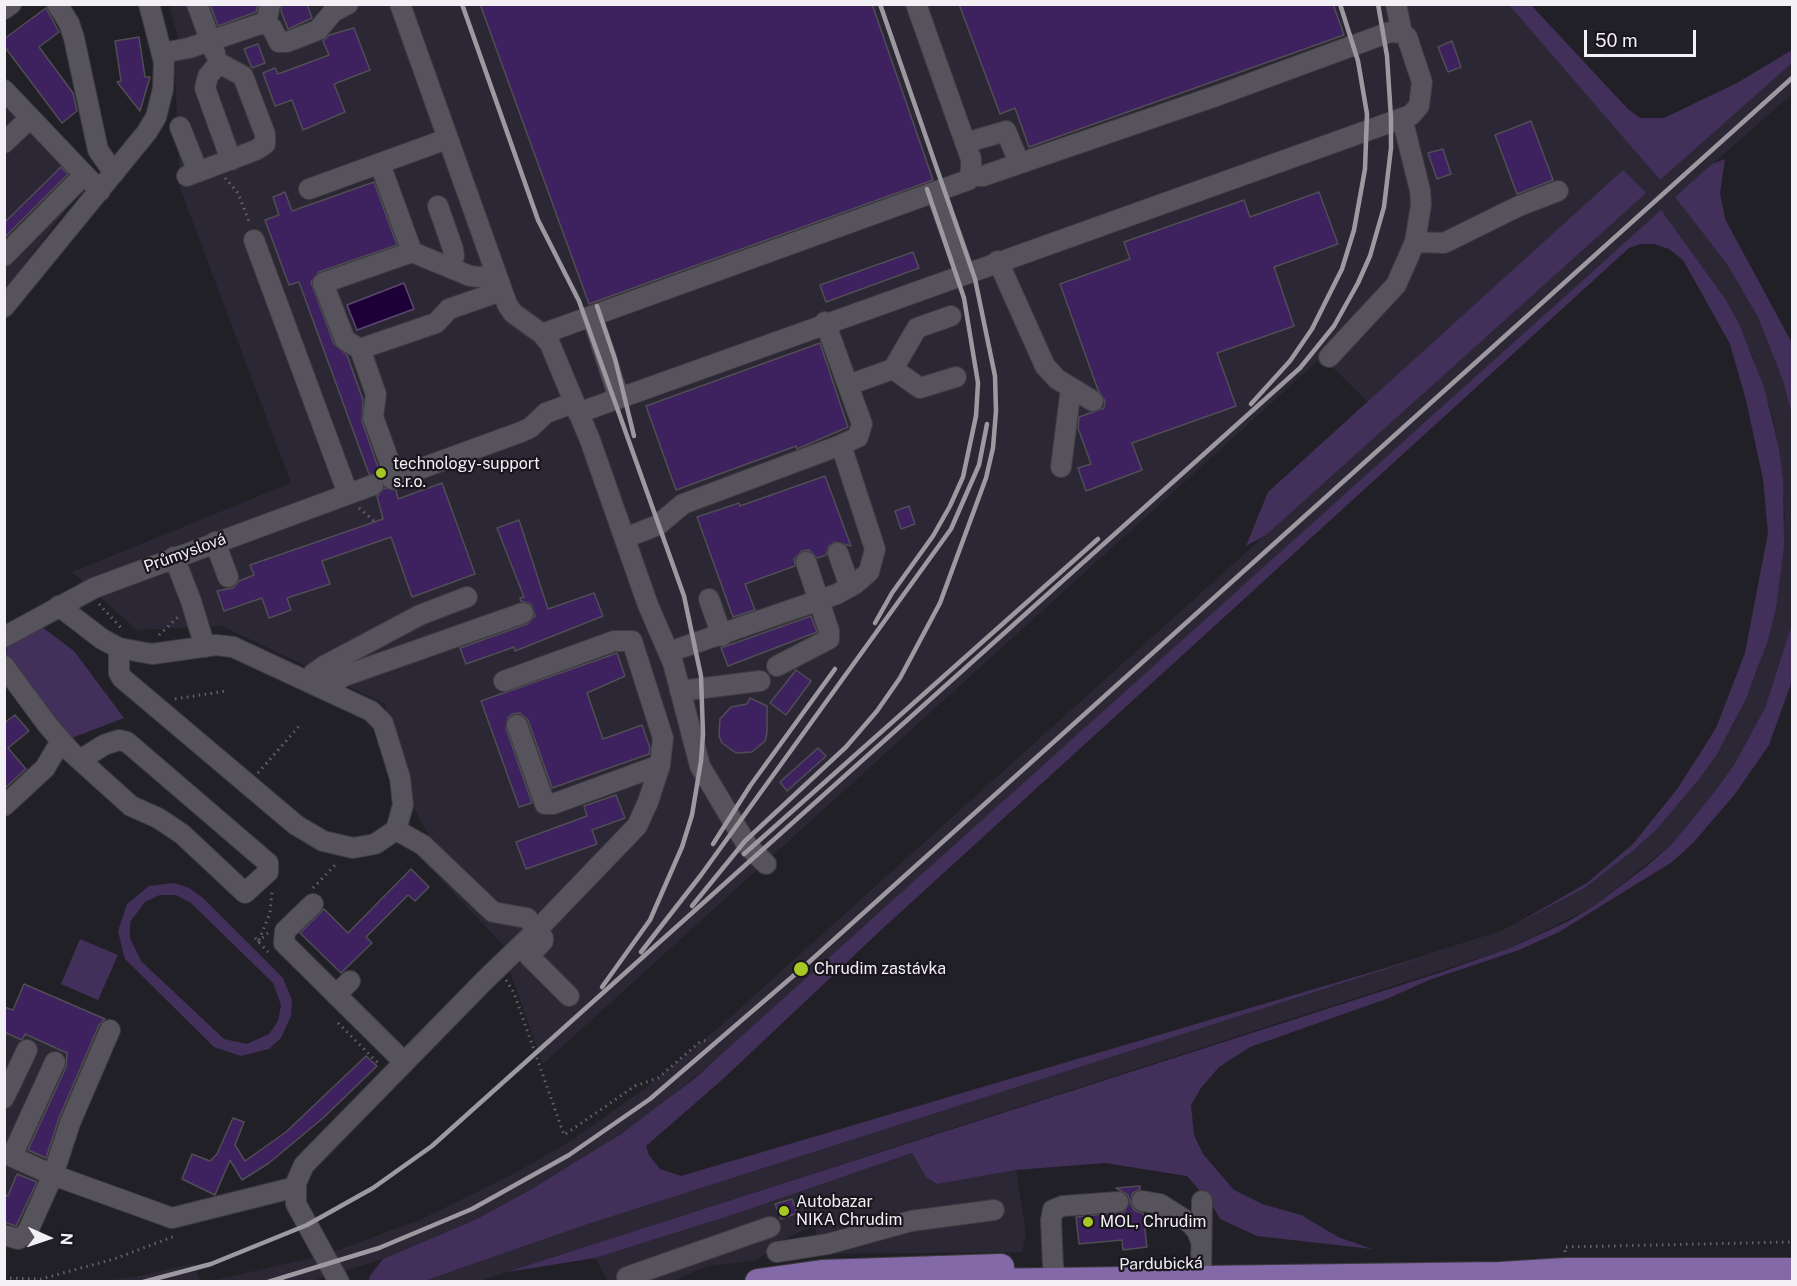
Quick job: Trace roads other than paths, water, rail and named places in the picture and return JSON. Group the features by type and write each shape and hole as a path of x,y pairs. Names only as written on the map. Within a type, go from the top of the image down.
{"main road":[{"name":"Pardubická","path":"977,1281 1201,1260 1502,1267 1565,1271"},
{"name":"Pardubická","path":"1201,1260 1501,1275 1565,1271"},
{"name":"Pardubická","path":"763,1281 864,1270 1055,1273"},
{"path":"1565,1271 1792,1271"}],"street":[{"path":"4,9 11,4"},
{"path":"57,4 69,23 74,38 98,150 114,173"},
{"path":"4,307 100,191 156,117 165,75 163,53 149,4"},
{"path":"180,127 192,174 263,146 266,137 243,76 219,63 197,4"},
{"path":"266,24 270,4"},
{"path":"400,4 498,283 513,313 542,334 553,351 590,440 648,605 669,652 700,766 747,845 766,864"},
{"path":"542,334 963,183 970,176 971,159 916,4"},
{"path":"1329,357 1396,285 1415,242 1420,214 1420,190 1402,118 1416,112 1422,91 1411,45 1402,33 1396,4"},
{"path":"163,53 211,41 259,24 266,24 274,31 279,42 284,43 318,30 338,7"},
{"path":"970,176 983,176 1216,96 1390,32 1402,33"},
{"path":"219,63 208,76 205,88 225,162"},
{"path":"4,90 100,191"},
{"path":"4,143 30,118"},
{"name":"Průmyslová","path":"4,637 94,588 521,432 534,425 546,413 619,398 825,322 1402,118"},
{"path":"965,143 1006,131 1019,163"},
{"path":"309,189 447,139"},
{"path":"380,164 412,252"},
{"path":"4,256 76,183"},
{"path":"1415,242 1444,243 1519,206 1558,191"},
{"path":"936,193 965,273"},
{"path":"438,206 453,249 454,256 450,267"},
{"path":"254,240 348,494"},
{"path":"386,481 373,417 376,394 360,349 345,340 323,284 412,252 475,277 498,283"},
{"path":"998,261 1045,366 1057,379 1093,401"},
{"path":"360,349 436,323 449,309 498,283"},
{"path":"592,316 619,398"},
{"path":"848,385 892,369 917,328 951,316"},
{"path":"625,538 658,525 683,504 855,440 862,428 825,322"},
{"path":"892,369 920,388 956,377"},
{"path":"1061,467 1071,388"},
{"path":"669,652 722,636 850,588 869,572 874,549 841,445"},
{"path":"215,542 228,577"},
{"path":"838,553 850,588"},
{"path":"174,557 205,647"},
{"path":"777,666 829,639 829,631 806,562"},
{"path":"309,682 314,674 324,666 420,615 467,597"},
{"path":"710,599 722,636"},
{"path":"339,1281 298,1208 296,1187 300,1171 311,1155 500,964 537,930 637,826 648,802 660,765 663,738 632,641 648,605"},
{"path":"59,606 102,639 119,648 152,654 232,646 371,711 383,723 402,789 403,812 396,830 375,844 353,848 323,840 296,825 122,678 119,673 119,648"},
{"path":"329,691 333,683 344,676 523,613"},
{"path":"504,681 614,641 632,641"},
{"path":"4,666 61,741 80,760 131,806 163,822 189,840 241,891 248,893 270,868 268,863 127,742 119,740 104,745 80,760"},
{"path":"681,691 760,681"},
{"path":"517,725 545,804 553,804 660,765"},
{"path":"4,806 45,768 61,741"},
{"path":"396,830 423,845 493,912 523,916 543,938 530,956 568,996"},
{"path":"314,904 285,931 283,939 287,948 404,1062"},
{"path":"336,995 350,981"},
{"path":"4,1235 18,1239 27,1233 53,1175 70,1123 110,1030"},
{"path":"27,1050 5,1096 34,1107"},
{"path":"55,1062 8,1154 53,1175 172,1218 296,1187"},
{"path":"1142,1201 1160,1204 1190,1223 1197,1231 1201,1260"},
{"path":"1201,1260 1202,1201"},
{"path":"1055,1273 1051,1220 1053,1210 1063,1206 1118,1202"},
{"path":"777,1252 828,1244 911,1221 994,1210"},
{"path":"627,1277 768,1219 777,1252 763,1281"}],"railway":[{"path":"462,4 538,220 579,301 684,596 701,676 703,734 701,761 692,815 682,847 650,920 602,987"},
{"path":"692,906 745,841 846,747 877,711 900,678 940,603 986,478 993,448 996,411 995,376 975,279 880,4"},
{"path":"1251,404 1290,361 1312,329 1342,269 1354,230 1365,169 1367,114 1358,61 1340,4"},
{"path":"143,1282 211,1264 307,1225 373,1188 432,1146 1300,368 1334,326 1358,283 1370,256 1384,207 1391,148 1391,118 1387,56 1378,4"},
{"path":"268,1282 379,1248 472,1209 569,1155 650,1099 799,971 1792,78"},
{"path":"875,623 892,593 933,536 950,506 963,477 976,416 978,383 964,298 927,189"},
{"path":"597,306 615,359 634,436"},
{"path":"641,952 701,875 951,529 979,465 987,424"},
{"path":"744,854 1098,539"},
{"path":"713,844 750,786 835,669"}],"place":[{"name":"technology-support s.r.o.","path":"381,473"},
{"name":"Chrudim zastávka","path":"801,969"},
{"name":"Autobazar NIKA Chrudim","path":"784,1211"},
{"name":"MOL, Chrudim","path":"1088,1222"}]}
